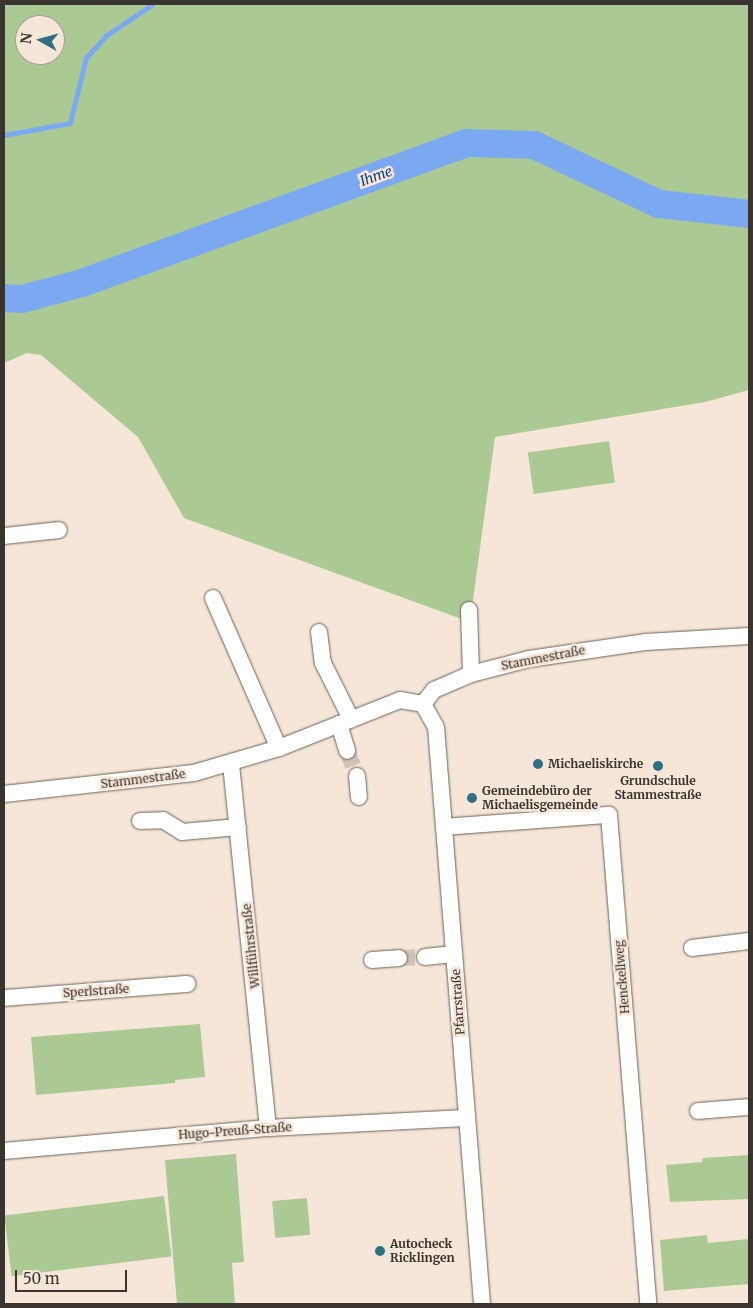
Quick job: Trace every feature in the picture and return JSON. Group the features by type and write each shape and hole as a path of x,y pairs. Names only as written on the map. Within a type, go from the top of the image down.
{"street":[{"path":"4,536 59,530"},
{"path":"214,598 279,748"},
{"path":"469,610 471,674"},
{"path":"319,632 323,664 345,722 347,751"},
{"name":"Stammestraße","path":"4,794 155,778 231,764 279,748 400,700 423,704 434,690 471,674 567,651 749,636"},
{"name":"Pfarrstraße","path":"423,704 436,727 482,1304"},
{"name":"Willführstraße","path":"231,764 268,1128"},
{"path":"357,776 359,797"},
{"name":"Henckellweg","path":"444,827 609,815 648,1304"},
{"path":"140,821 162,820 182,832 238,827"},
{"path":"692,948 749,941"},
{"path":"425,956 454,954"},
{"path":"372,960 399,958"},
{"name":"Sperlstraße","path":"4,998 187,984"},
{"path":"698,1111 749,1107"},
{"name":"Hugo-Preuß-Straße","path":"4,1151 268,1128 466,1118"}],"green space":[{"path":"4,4 749,4 749,390 705,402 495,437 470,622 184,518 138,437 41,355 27,353 4,363"},
{"path":"609,441 615,483 534,494 528,452"},
{"path":"200,1024 205,1077 175,1080 175,1083 36,1095 31,1037"},
{"path":"236,1154 244,1262 232,1263 235,1304 177,1304 165,1160"},
{"path":"749,1155 749,1199 670,1202 666,1165 702,1162 703,1158"},
{"path":"164,1196 171,1257 12,1276 4,1216"},
{"path":"307,1198 310,1235 275,1238 272,1201"},
{"path":"707,1235 708,1243 749,1239 749,1284 664,1291 660,1240"}],"waterway":[{"path":"4,135 70,123 86,58 107,35 153,4"},
{"name":"Ihme","path":"4,298 22,299 82,283 467,143 534,145 659,204 749,214"}],"tunnel":[{"path":"347,751 357,776"},
{"path":"399,958 425,957"}],"place":[{"name":"Michaeliskirche","path":"538,764"},
{"name":"Grundschule Stammestraße","path":"658,766"},
{"name":"Gemeindebüro der Michaelisgemeinde","path":"472,798"},
{"name":"Autocheck Ricklingen","path":"380,1251"}]}
